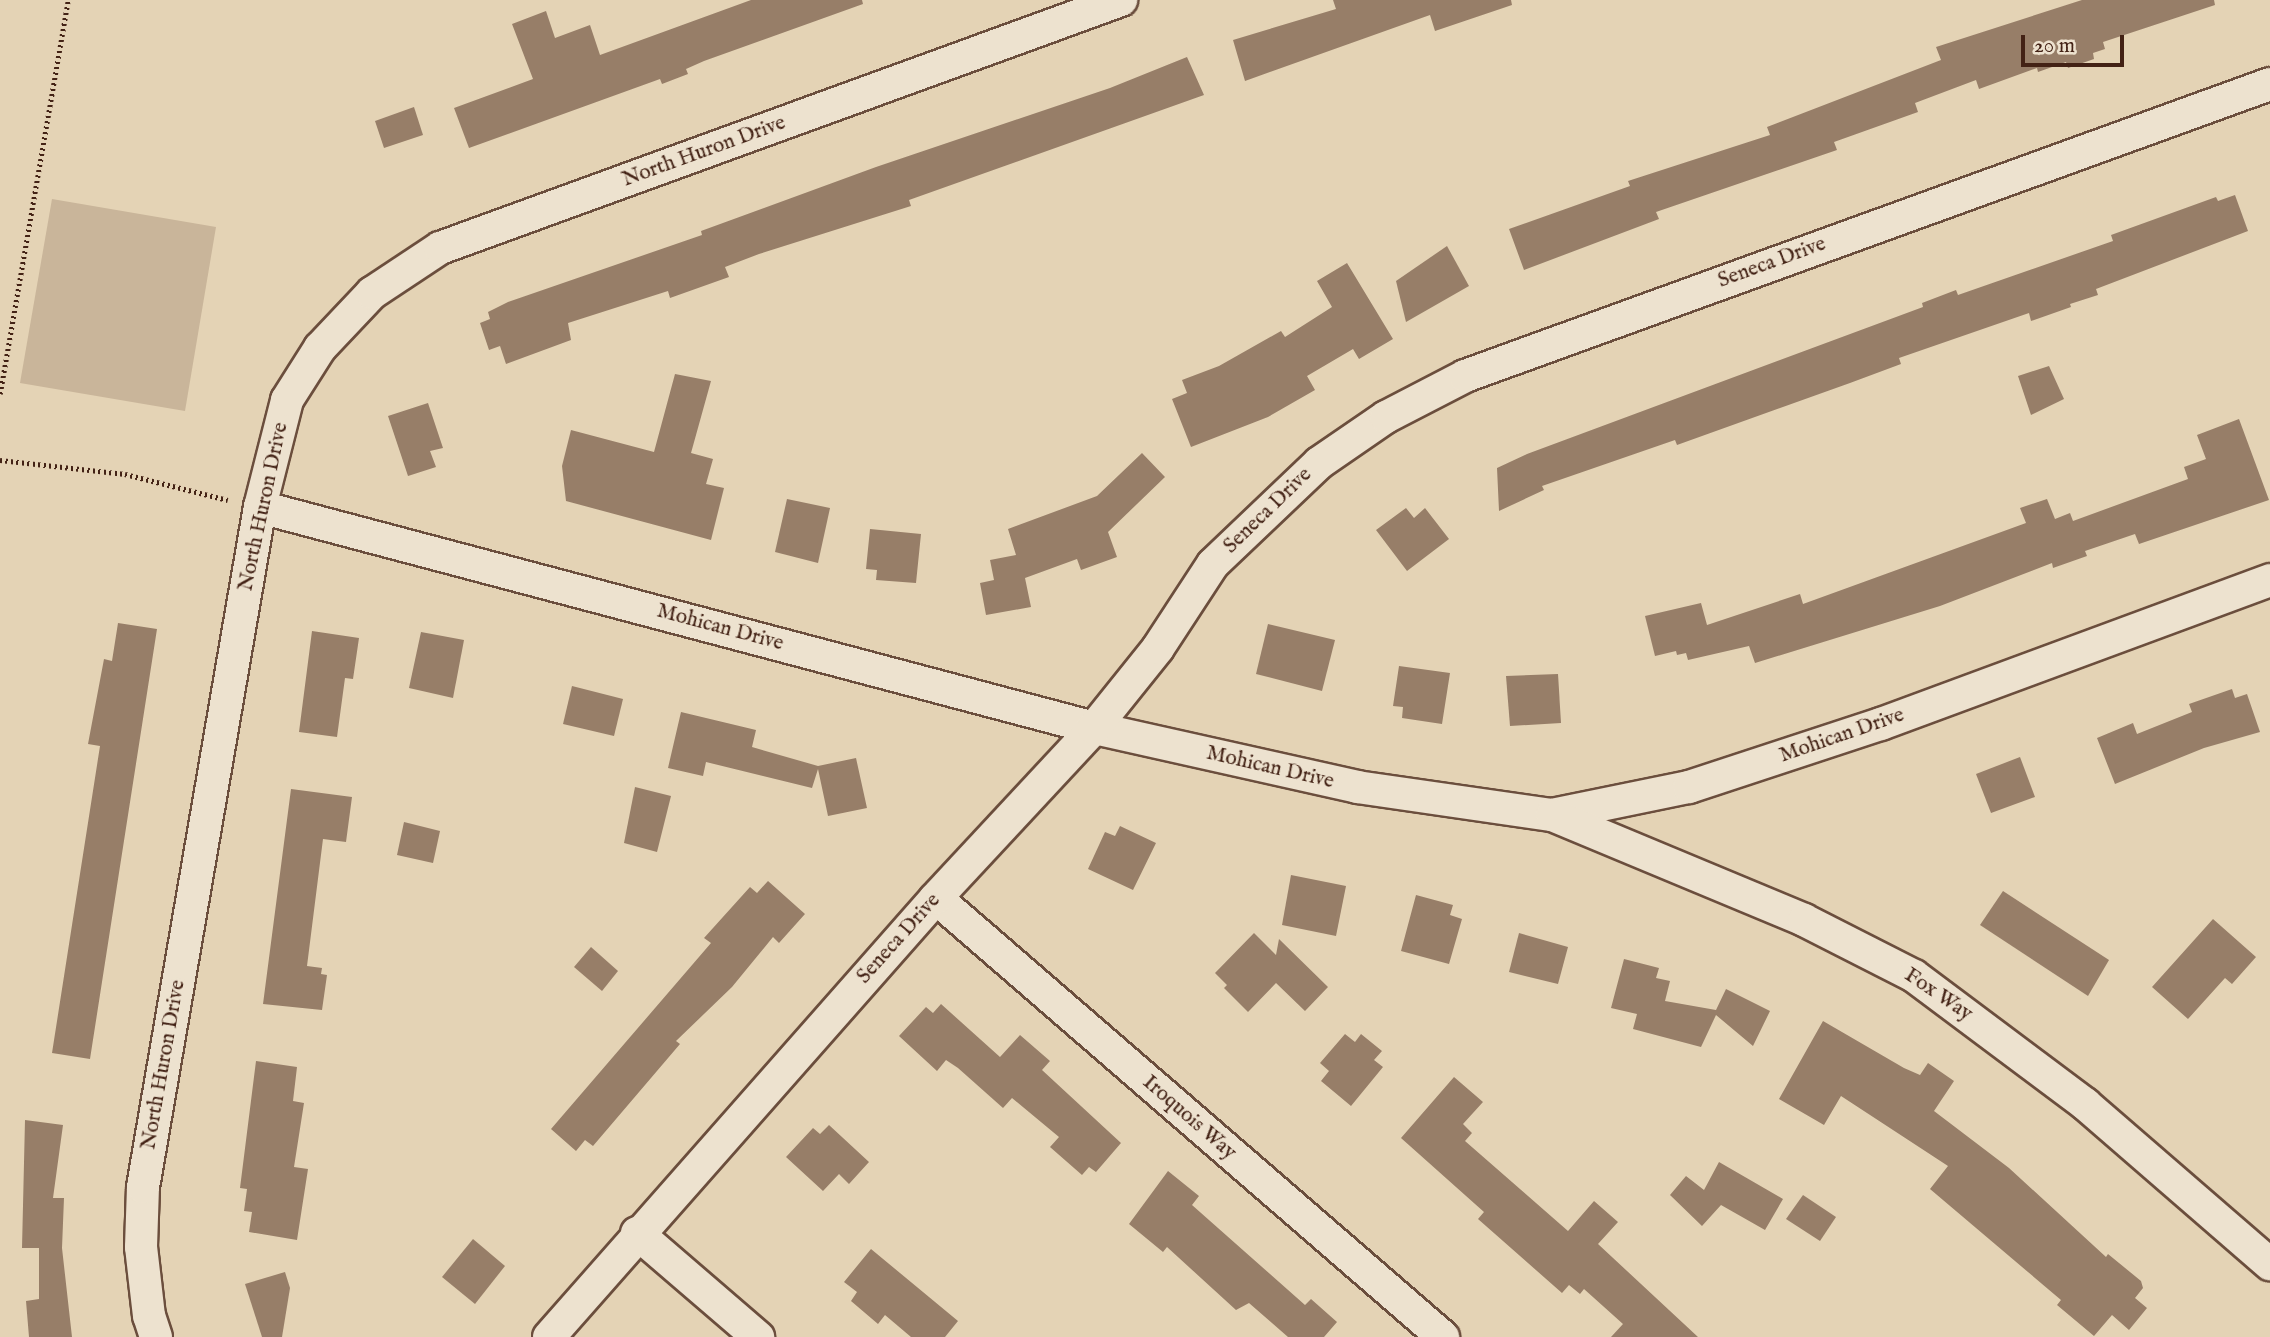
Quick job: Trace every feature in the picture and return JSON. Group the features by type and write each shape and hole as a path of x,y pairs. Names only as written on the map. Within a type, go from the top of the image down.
{"street":[{"name":"North Huron Drive","path":"156,1337 149,1316 141,1247 143,1186 260,507 287,400 320,348 372,293 440,248 1121,0"},
{"name":"Seneca Drive","path":"549,1337 637,1233 936,898 1094,728 1158,648 1213,564 1319,463 1386,417 1465,376 2270,84"},
{"name":"Mohican Drive","path":"260,507 1094,728 1357,787 1552,815 1689,787 1855,733 2270,580"},
{"name":"Fox Way","path":"1552,815 1804,920 1914,976 2085,1104 2270,1264"},
{"name":"Iroquois Way","path":"936,898 1443,1337"},
{"path":"637,1233 758,1337"}],"path":[{"path":"0,394 68,0"},
{"path":"0,460 125,474 260,507"}],"shaded area":[{"path":"52,199 216,227 185,411 20,383"}],"building":[{"path":"751,0 862,0 863,4 704,61 686,69 688,74 662,84 660,79 469,148 454,108 533,79 512,24 546,11 555,38 590,25 600,55"},
{"path":"1333,0 1511,0 1512,5 1435,31 1430,15 1245,81 1233,40 1336,9"},
{"path":"2082,0 2214,0 2215,5 2103,42 2105,49 2093,53 2094,59 2068,68 2066,62 2038,72 2037,68 1979,89 1976,80 1915,103 1918,112 1834,142 1837,150 1656,212 1659,219 1524,270 1509,229 1630,186 1628,181 1770,135 1767,127 1941,60 1936,47"},
{"path":"1187,57 1204,95 909,200 911,206 725,267 729,277 670,298 668,291 568,323 571,340 506,364 500,346 489,350 480,323 490,319 488,312 508,302 702,235 701,231 876,167 1110,88"},
{"path":"414,107 423,135 384,148 375,121"},
{"path":"2235,195 2248,231 2096,289 2098,295 2070,304 2071,307 2031,321 2029,313 1899,358 1901,364 1850,383 1677,445 1675,440 1542,486 1544,490 1499,511 1497,468 1527,454 1923,307 1922,303 1956,290 1958,295 2113,241 2111,235 2216,197 2218,201"},
{"path":"1447,246 1469,286 1406,322 1396,281"},
{"path":"1347,263 1393,339 1359,359 1353,349 1307,376 1315,390 1268,417 1191,447 1172,399 1187,393 1182,380 1219,366 1281,331 1285,337 1332,307 1317,281"},
{"path":"2049,366 2064,399 2031,415 2018,376"},
{"path":"675,374 711,381 691,453 713,459 706,484 724,488 711,540 566,501 562,466 571,430 654,452"},
{"path":"428,403 443,448 430,451 436,467 408,476 388,416"},
{"path":"2239,419 2269,500 2139,544 2135,534 2085,551 2087,556 2053,568 2052,563 1940,606 1755,663 1749,646 1688,660 1686,653 1677,655 1676,651 1655,656 1645,616 1701,603 1707,625 1800,594 1803,604 2026,523 2020,508 2047,499 2055,519 2070,513 2073,521 2188,479 2184,467 2206,459 2197,435"},
{"path":"1142,453 1165,477 1108,532 1117,557 1081,570 1077,559 1025,578 1031,607 986,615 980,583 994,580 990,560 1016,555 1008,529 1097,496"},
{"path":"787,499 830,508 818,563 775,552"},
{"path":"1406,508 1414,518 1425,508 1449,539 1407,571 1376,530"},
{"path":"870,529 921,534 916,583 876,580 877,570 866,569"},
{"path":"118,623 157,629 90,1059 52,1053 100,746 88,744 104,659 112,661"},
{"path":"1268,624 1335,640 1322,691 1256,674"},
{"path":"312,631 359,638 353,679 345,678 337,737 299,732"},
{"path":"421,632 464,640 453,698 409,688"},
{"path":"1399,666 1450,673 1442,724 1402,718 1403,707 1393,706"},
{"path":"1558,674 1561,723 1510,726 1506,676"},
{"path":"572,686 623,699 614,736 563,724"},
{"path":"2232,689 2235,698 2247,694 2260,732 2204,748 2115,784 2097,738 2133,723 2137,734 2192,712 2189,704"},
{"path":"681,712 756,730 752,747 818,766 856,758 867,808 828,816 818,769 812,788 706,762 703,776 668,768"},
{"path":"2020,757 2035,797 1991,813 1976,774"},
{"path":"635,787 671,796 657,852 624,843"},
{"path":"291,789 352,797 346,842 323,839 307,966 322,968 321,974 327,975 322,1010 263,1004"},
{"path":"404,822 440,831 433,863 397,855"},
{"path":"1120,826 1156,843 1133,890 1088,869 1105,832 1115,836"},
{"path":"1291,875 1346,886 1336,936 1282,925"},
{"path":"768,881 805,914 779,943 773,937 732,987 676,1041 680,1044 593,1146 585,1140 576,1151 551,1129 711,943 704,938 750,887 757,893"},
{"path":"2003,891 2109,960 2088,996 1980,925"},
{"path":"1416,895 1453,905 1450,915 1462,919 1449,964 1401,951"},
{"path":"2213,919 2256,957 2232,984 2225,978 2188,1019 2152,987"},
{"path":"1254,933 1276,955 1279,939 1328,987 1305,1011 1276,983 1248,1012 1224,988 1227,985 1215,973"},
{"path":"1519,933 1568,947 1558,984 1509,972"},
{"path":"591,947 618,971 602,991 574,967"},
{"path":"1624,959 1659,968 1656,978 1670,981 1665,1001 1716,1010 1726,989 1770,1011 1753,1046 1716,1015 1701,1047 1633,1029 1637,1014 1611,1008"},
{"path":"941,1004 1000,1057 1020,1035 1050,1061 1042,1070 1121,1143 1096,1172 1089,1167 1082,1175 1050,1147 1059,1137 1012,1098 1003,1108 958,1068 946,1060 937,1071 899,1036 926,1007 933,1013"},
{"path":"1823,1021 1904,1068 1920,1075 1928,1063 1954,1081 1934,1111 2009,1168 2106,1257 2108,1254 2141,1281 2143,1288 2135,1298 2147,1308 2129,1330 2112,1315 2094,1336 2057,1305 2061,1300 1930,1189 1948,1166 1841,1096 1824,1125 1779,1099"},
{"path":"1345,1034 1355,1042 1361,1034 1382,1051 1374,1060 1383,1067 1351,1106 1321,1081 1329,1071 1320,1063"},
{"path":"256,1061 297,1067 293,1101 304,1103 294,1167 308,1169 297,1240 249,1232 252,1212 244,1211 247,1189 240,1188"},
{"path":"1454,1077 1483,1102 1463,1124 1472,1133 1465,1141 1568,1231 1594,1201 1618,1222 1598,1244 1698,1337 1611,1337 1623,1324 1584,1289 1580,1294 1569,1285 1562,1293 1478,1219 1484,1212 1401,1138"},
{"path":"25,1120 63,1125 53,1198 64,1198 62,1248 72,1337 29,1337 26,1301 39,1299 39,1248 22,1248"},
{"path":"829,1125 869,1162 849,1184 839,1174 823,1191 786,1157 813,1128 820,1134"},
{"path":"1719,1162 1783,1199 1765,1230 1721,1205 1702,1226 1670,1195 1686,1176 1704,1190"},
{"path":"1168,1171 1199,1196 1192,1205 1305,1305 1311,1299 1337,1322 1324,1337 1288,1337 1249,1303 1236,1310 1167,1247 1163,1252 1129,1224"},
{"path":"1803,1195 1836,1217 1820,1241 1786,1219"},
{"path":"473,1239 505,1266 475,1304 442,1277"},
{"path":"871,1249 958,1321 945,1337 911,1337 885,1315 878,1324 851,1301 857,1292 844,1282"},
{"path":"285,1272 290,1288 282,1337 262,1337 245,1284"}]}
